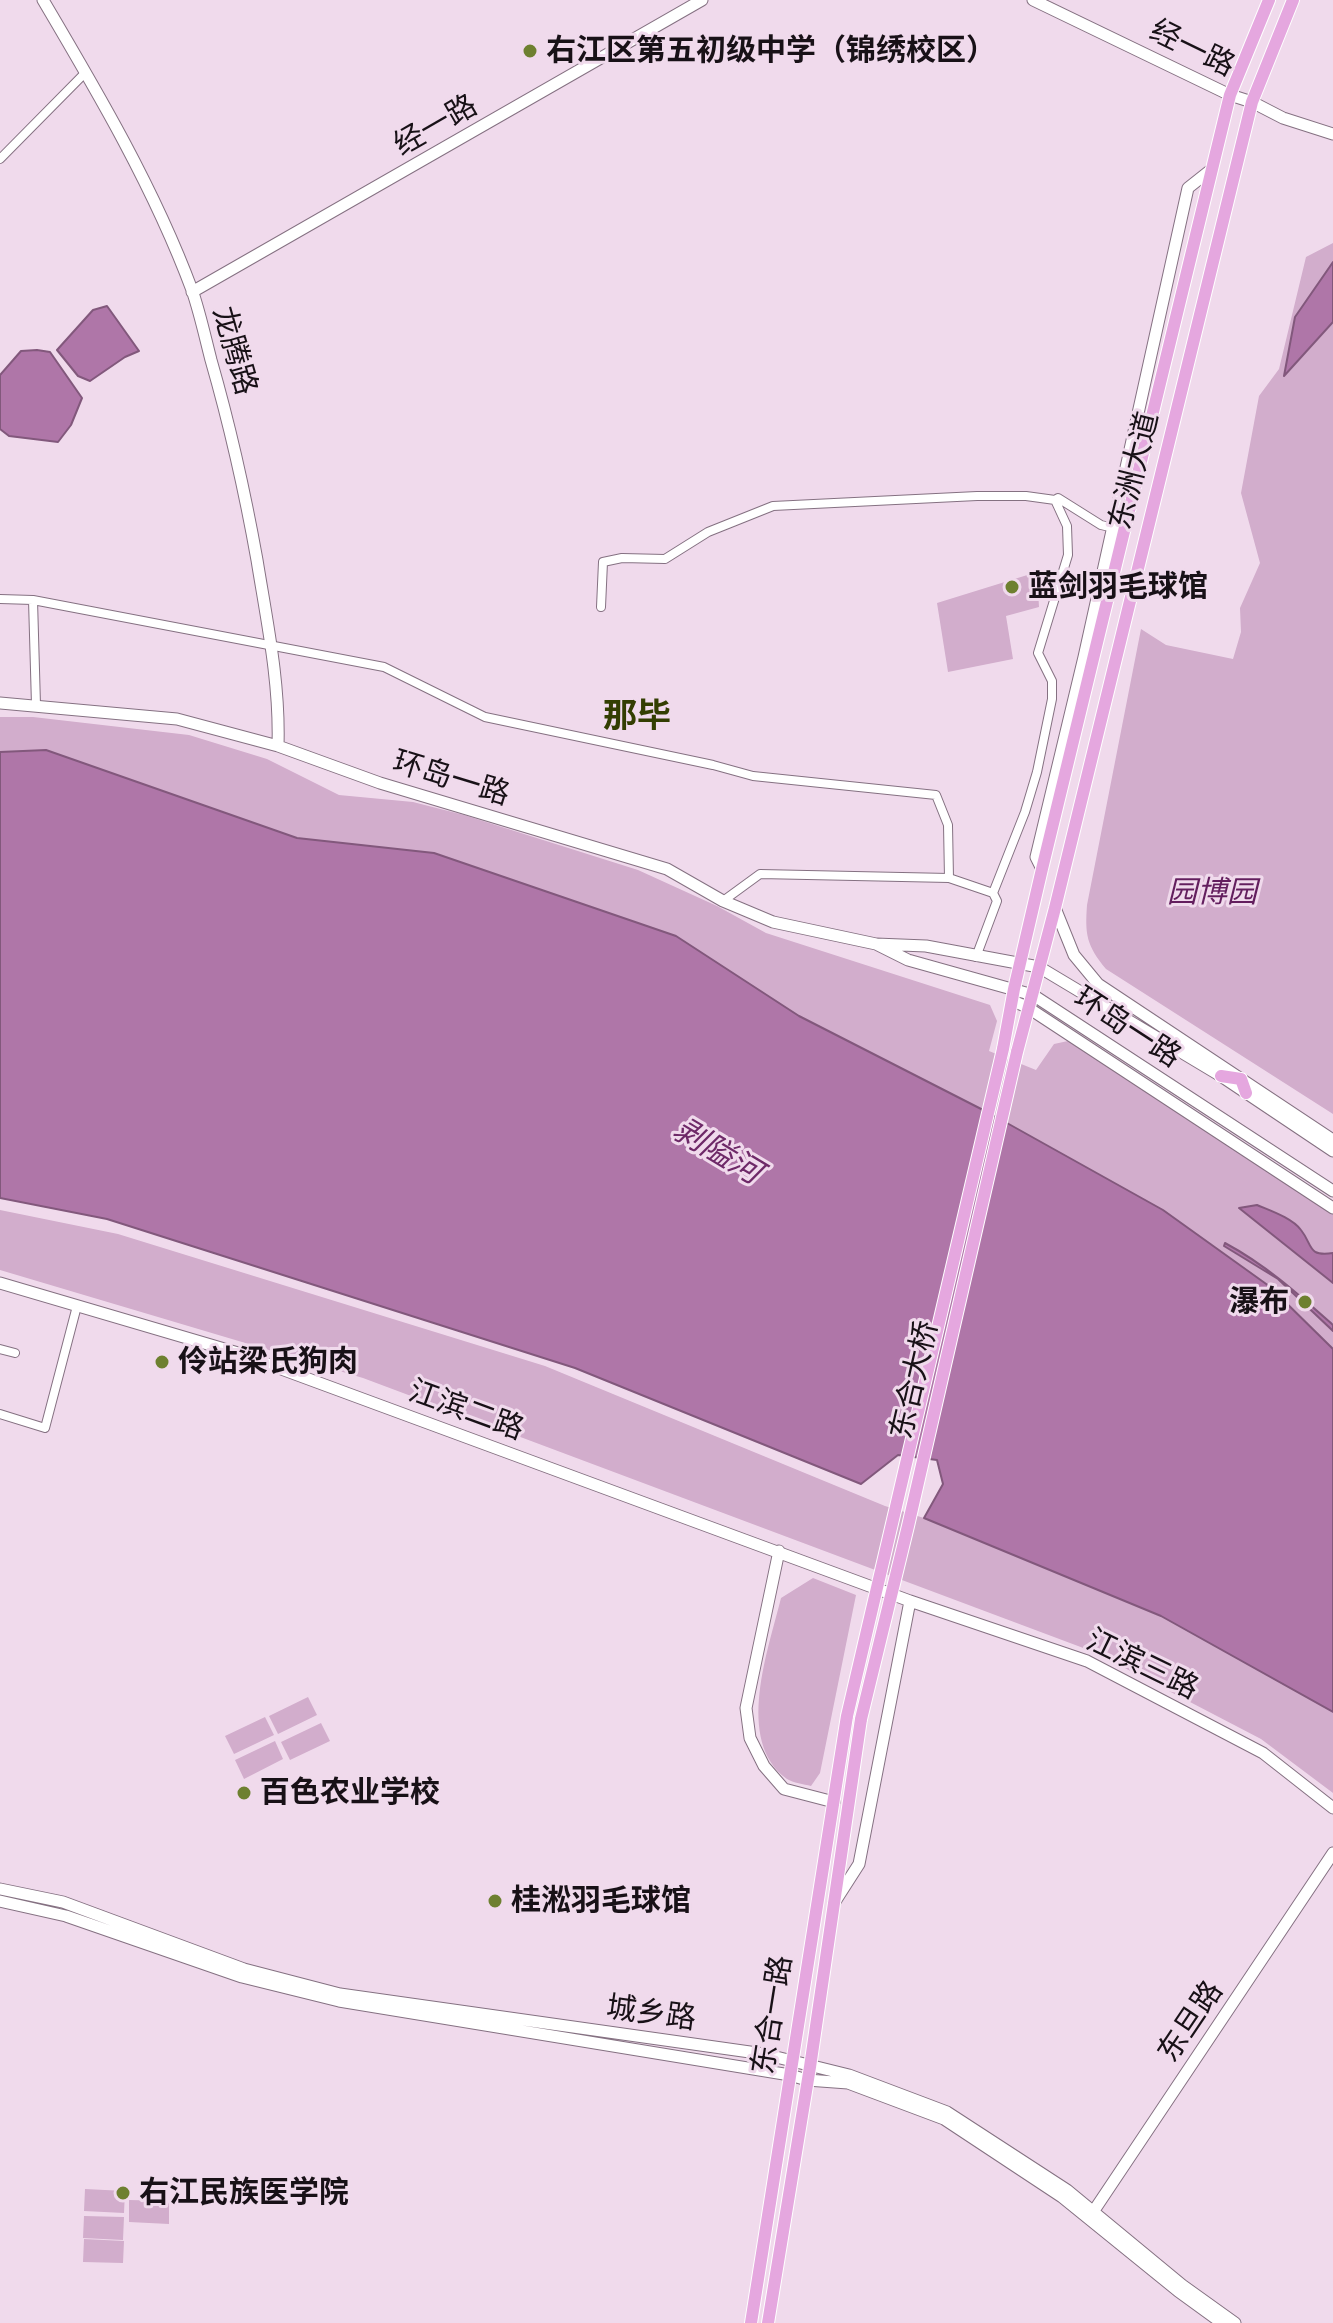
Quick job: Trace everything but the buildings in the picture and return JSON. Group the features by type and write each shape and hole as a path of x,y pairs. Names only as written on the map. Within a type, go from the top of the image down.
{"main road":[{"name":"龙腾路","path":"43,0 128,149 166,228 192,292 231,429 271,645 279,711 278,746"},
{"name":"经一路","path":"192,292 702,0"},
{"name":"经一路","path":"1033,0 1230,95 1283,118 1333,134"},
{"name":"东洲大道","path":"1003,1049 1118,529 1230,95 1269,0"},
{"name":"东洲大道","path":"1017,1052 1252,102 1293,0"},
{"path":"1042,869 1036,857 1118,529 1188,188 1212,169"},
{"name":"环岛一路","path":"0,703 177,719 278,746 380,783 667,869 723,901 773,922 876,944 926,946 1039,967 1221,1076 1333,1151"},
{"path":"1050,836 1071,842"},
{"path":"1055,908 1074,955 1098,984 1333,1140"},
{"name":"环岛一路","path":"876,944 908,960 1013,995 1033,995 1333,1191"},
{"path":"1013,995 1333,1208"},
{"name":"东合大桥","path":"847,1716 1003,1049"},
{"name":"东合大桥","path":"861,1719 1017,1052"},
{"path":"1221,1076 1241,1079"},
{"path":"1241,1079 1246,1093"},
{"name":"江滨二路","path":"0,1283 238,1353 910,1601"},
{"path":"779,1551 746,1708 750,1738 764,1766 784,1789 834,1802"},
{"path":"834,1903 859,1864 910,1601"},
{"name":"江滨三路","path":"910,1601 1087,1661 1263,1753 1333,1808"},
{"name":"东合一路","path":"751,2323 847,1716"},
{"name":"东合一路","path":"768,2323 810,2067 861,1719"},
{"name":"东旦路","path":"1090,2215 1333,1853"},
{"name":"城乡路","path":"0,1889 63,1902 244,1969 340,1994 764,2054 849,2075 947,2112 1067,2190 1090,2215 1178,2291 1222,2323"},
{"name":"城乡路","path":"0,1901 66,1916 242,1977 339,2001 807,2080 848,2083 944,2119 1090,2215 1235,2323"}],"street":[{"path":"0,159 85,73"},
{"path":"601,607 603,562 622,558 665,559 708,532 773,506 977,496 1058,498 1101,525 1118,529"},
{"path":"993,893 1025,812 1052,699 1052,681 1038,653 1068,555 1067,526 1055,500"},
{"path":"0,599 33,600 384,667 485,717 753,776 936,795 948,825 949,878"},
{"path":"33,600 36,705"},
{"path":"723,901 760,874 949,878 993,893 997,901 976,957"},
{"path":"0,1414 45,1428 77,1306"},
{"path":"0,1349 15,1353"}],"green space":[{"name":"园博园","path":"1333,243 1333,1114 1106,969 1094,953 1086,924 1087,905 1141,629 1166,645 1233,659 1241,632 1240,608 1260,563 1241,493 1259,396 1279,369 1306,257"},
{"path":"1037,572 1039,607 1006,616 1013,659 948,672 937,603"},
{"path":"0,717 33,717 189,735 267,759 339,795 413,802 464,815 638,870 717,906 766,933 990,1005 997,1021 989,1051 1036,1070 1054,1044 1068,1041 1333,1214 1333,1349 1269,1286 1163,1210 799,1016 676,936 434,853 297,838 46,750 0,752"},
{"path":"0,1210 118,1234 545,1366 1161,1616 1333,1712 1333,1793 1261,1739 1094,1652 363,1378 0,1270"},
{"path":"813,1578 856,1595 820,1773 811,1786 787,1779 771,1762 762,1742 759,1718 764,1667 781,1598"},
{"path":"308,1697 317,1715 278,1734 269,1716"},
{"path":"265,1717 274,1735 234,1754 225,1736"},
{"path":"321,1723 330,1741 290,1760 281,1742"},
{"path":"275,1741 283,1759 244,1779 235,1760"},
{"path":"85,2189 125,2191 124,2213 84,2211"},
{"path":"129,2200 169,2201 169,2224 129,2222"},
{"path":"84,2216 124,2217 123,2240 83,2238"},
{"path":"84,2239 124,2241 123,2263 83,2262"}],"water":[{"path":"1333,262 1333,322 1284,376 1295,317"},
{"path":"107,306 139,351 90,381 78,376 57,350 93,310"},
{"path":"21,351 50,352 82,398 71,425 58,442 9,436 0,429 0,375"},
{"name":"剥隘河","path":"46,750 297,838 434,853 676,936 799,1016 989,1113 1163,1210 1269,1286 1333,1349 1333,1712 1161,1616 924,1518 943,1484 937,1460 898,1455 861,1484 575,1368 107,1219 0,1198 0,752"},
{"path":"1257,1205 1292,1222 1315,1251 1333,1253 1333,1283 1239,1208"},
{"name":"瀑布","path":"1225,1243 1281,1281 1333,1325 1333,1331 1278,1279 1224,1246"}],"place":[{"name":"右江区第五初级中学（锦绣校区）","path":"530,51"},
{"name":"蓝剑羽毛球馆","path":"1012,587"},
{"name":"瀑布","path":"1305,1302"},
{"name":"伶站梁氏狗肉","path":"162,1362"},
{"name":"百色农业学校","path":"244,1793"},
{"name":"桂淞羽毛球馆","path":"495,1901"},
{"name":"右江民族医学院","path":"123,2193"}],"district":[{"name":"那毕","path":"637,717"}]}
